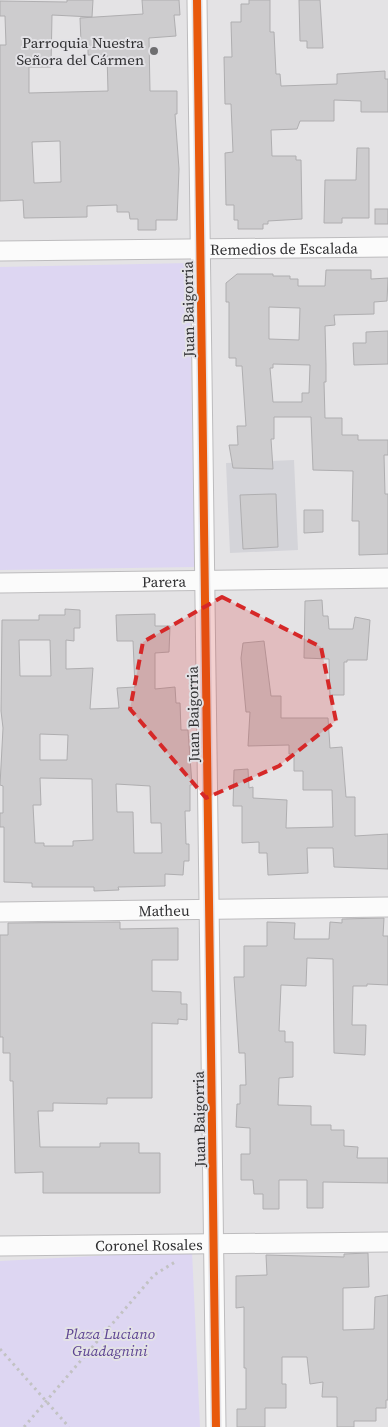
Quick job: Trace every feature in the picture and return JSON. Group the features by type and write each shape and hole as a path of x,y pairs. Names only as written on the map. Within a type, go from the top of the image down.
{"street":[{"name":"Juan Baigorria","path":"197,0 216,1427"},
{"name":"Remedios de Escalada","path":"0,251 388,247"},
{"name":"Parera","path":"0,583 388,578"},
{"name":"Matheu","path":"0,912 388,906"},
{"name":"Coronel Rosales","path":"0,1246 388,1242"}],"path":[{"path":"24,1427 154,1275 177,1261"},
{"path":"0,1349 69,1427"}],"highlighted area":[{"path":"222,597 321,647 336,721 279,766 206,798 130,709 143,642"}],"shaded area":[{"path":"294,460 298,550 230,553 226,463"}],"green space":[{"path":"189,263 195,567 0,570 0,267"},
{"name":"Plaza Luciano Guadagnini","path":"192,1251 200,1427 0,1427 0,1261"}],"building":[{"path":"67,0 93,0 92,17 52,15 51,67 29,67 29,93 108,91 107,55 88,55 88,41 81,42 80,18 143,14 142,0 179,0 180,15 174,15 176,36 149,38 150,91 177,91 177,114 175,114 179,169 177,220 156,220 156,230 138,230 138,219 130,219 129,212 117,212 117,205 87,206 87,217 24,218 23,200 0,201 0,45 6,45 5,16 0,16 0,1 67,2","holes":["60,141 61,182 34,183 32,142"]},
{"path":"249,0 270,0 270,32 274,32 276,74 280,74 281,86 337,84 337,74 385,71 385,79 388,79 388,112 361,112 361,101 334,100 334,121 300,121 297,129 271,130 272,156 296,156 296,160 301,160 302,219 268,221 268,224 263,224 263,229 238,229 238,220 234,220 234,205 226,205 225,153 233,152 231,104 225,104 224,57 232,57 231,22 241,22 241,4 249,4"},
{"path":"299,0 320,0 323,48 307,48 307,41 300,41"},
{"path":"357,148 369,148 369,218 342,218 342,223 324,223 325,180 356,180"},
{"path":"375,209 388,209 388,224 375,224"},
{"path":"326,270 371,270 371,279 388,278 387,301 374,302 374,314 334,315 335,325 325,326 326,382 324,382 325,418 342,418 342,435 358,435 358,440 388,440 388,455 384,455 385,494 388,494 388,554 359,555 359,521 352,521 353,471 313,470 311,417 274,417 274,439 271,439 273,469 233,468 229,445 238,445 237,426 246,426 242,366 236,366 236,358 229,358 229,302 226,302 226,283 237,274 273,274 273,276 290,276 290,279 298,279 298,286 325,286","holes":["269,307 300,308 299,340 269,339","273,364 310,365 309,393 302,393 302,402 273,402 270,368 273,368"]},
{"path":"388,331 388,364 354,365 353,343 366,343 366,332"},
{"path":"276,494 278,547 243,549 240,495"},
{"path":"304,510 323,510 323,532 304,533"},
{"path":"322,600 323,616 328,616 329,629 353,629 355,617 370,620 367,660 347,660 347,662 344,662 344,695 330,695 329,659 304,658 305,601"},
{"path":"65,609 80,610 80,628 74,628 74,641 66,640 66,669 93,668 90,709 119,708 117,688 135,687 133,641 117,641 116,615 155,614 155,626 170,626 169,652 155,653 155,689 175,687 176,703 180,703 181,730 188,730 192,785 190,785 190,811 185,811 186,844 189,844 189,861 184,861 183,875 165,874 165,886 118,887 119,890 94,891 94,887 32,887 32,883 4,882 4,827 0,827 0,813 3,813 3,786 0,785 3,728 1,711 2,620 39,620 39,615 65,615","holes":["19,640 50,640 51,676 20,676","40,734 68,735 67,760 40,760","40,778 92,779 93,840 73,841 73,846 44,846 44,843 35,843 33,805 41,805","116,784 150,786 151,823 161,823 162,853 134,853 133,812 117,812"]},
{"path":"264,641 271,696 281,696 281,718 328,718 330,748 342,747 346,797 355,797 355,836 388,834 388,869 334,867 333,848 307,848 308,873 268,875 267,853 259,853 259,842 242,843 242,806 233,806 234,770 248,769 249,788 253,787 253,798 287,800 286,828 333,827 332,790 303,790 303,771 294,771 294,754 289,754 289,745 248,746 250,712 246,712 241,658 243,643"},
{"path":"384,918 383,936 388,936 388,985 367,984 367,986 353,986 352,1025 366,1025 365,1055 334,1053 333,959 307,958 306,986 281,985 279,1031 285,1031 285,1042 293,1042 293,1077 279,1078 278,1105 311,1106 311,1125 331,1125 331,1130 344,1130 344,1146 358,1147 357,1158 388,1158 388,1183 323,1182 323,1208 307,1208 307,1180 279,1180 279,1209 263,1209 263,1194 254,1194 253,1180 241,1180 241,1154 250,1154 250,1128 236,1127 237,1104 240,1104 240,1085 246,1085 245,1053 239,1053 234,977 244,977 244,946 267,946 267,922 295,923 294,939 329,939 330,922 342,923 342,919"},
{"path":"120,922 120,929 178,928 178,960 152,960 152,991 181,992 181,1004 187,1004 187,1020 178,1019 178,1024 152,1023 152,1098 107,1098 107,1104 53,1103 53,1111 38,1111 40,1147 100,1147 100,1143 139,1143 139,1153 160,1153 160,1193 43,1193 43,1172 15,1173 13,1081 10,1081 10,1053 3,1053 3,1037 0,1037 0,935 8,935 8,923"},
{"path":"368,1253 369,1287 343,1288 343,1330 374,1329 375,1297 388,1295 388,1400 386,1400 386,1408 376,1408 376,1421 354,1421 354,1427 337,1427 337,1397 322,1397 323,1382 310,1384 307,1357 282,1357 282,1384 286,1384 286,1408 265,1408 265,1427 237,1427 237,1409 246,1409 246,1368 244,1368 244,1307 236,1308 236,1276 267,1275 266,1255 344,1257 344,1254"}],"cycle path":[{"path":"197,0 216,1427"}],"place":[{"name":"Parroquia Nuestra Señora del Cármen","path":"154,51"}]}
